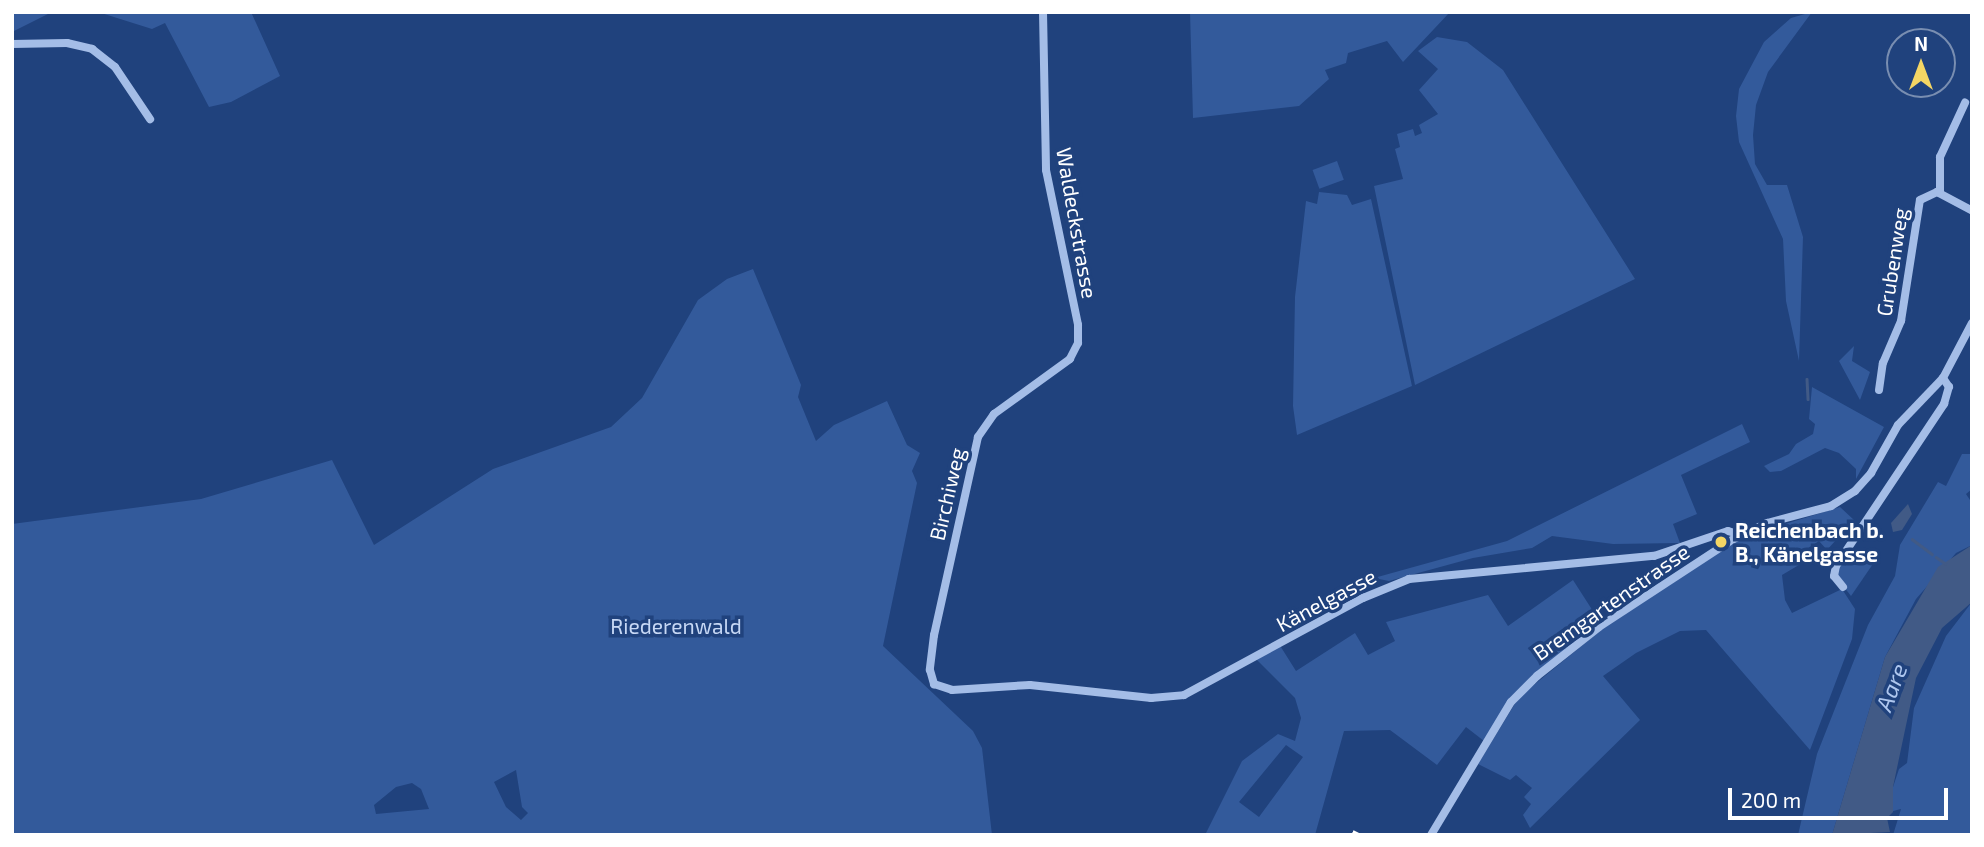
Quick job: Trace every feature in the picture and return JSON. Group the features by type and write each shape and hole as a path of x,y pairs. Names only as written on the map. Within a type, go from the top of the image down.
{"street":[{"name":"Waldeckstrasse","path":"1043,12 1046,170 1078,326 1074,355"},
{"path":"12,44 67,43 92,48 115,66 150,119"},
{"path":"1965,103 1940,157 1940,193 1972,211"},
{"name":"Grubenweg","path":"1879,390 1883,363 1903,314 1919,204 1928,193 1940,193"},
{"path":"1741,535 1831,506 1849,496 1871,473 1898,425 1944,378 1972,323"},
{"name":"Birchiweg","path":"934,684 933,635 978,437 994,414 1074,355"},
{"path":"1843,587 1834,575 1836,565 1944,404 1949,387 1944,378"},
{"name":"Känelgasse","path":"934,684 959,690 1030,685 1150,698 1184,695 1363,598 1409,579 1654,556 1728,531 1741,535"},
{"name":"Bremgartenstrasse","path":"1431,835 1511,702 1537,676 1600,627 1741,535"}],"green space":[{"path":"12,12 52,12 12,32"},
{"path":"98,12 251,12 280,76 231,102 209,107 165,23 152,29"},
{"path":"1190,12 1450,12 1403,62 1387,41 1348,53 1346,63 1325,70 1329,79 1299,106 1193,118"},
{"path":"1812,12 1768,72 1756,105 1753,135 1755,164 1767,185 1787,185 1803,237 1799,361 1786,301 1783,239 1739,142 1736,116 1739,89 1764,42 1791,18"},
{"path":"1437,37 1467,42 1503,70 1635,279 1415,385 1374,186 1403,179 1395,149 1400,147 1397,134 1413,129 1415,136 1422,133 1419,125 1438,114 1419,90 1438,69 1418,51"},
{"path":"1337,161 1344,180 1319,189 1313,170"},
{"path":"1319,192 1347,195 1352,205 1371,199 1412,386 1297,435 1293,406 1295,297 1306,201 1317,204"},
{"name":"Riederenwald","path":"753,269 801,385 798,397 816,441 834,425 887,401 907,445 920,453 912,471 917,483 883,646 973,731 982,748 992,835 12,835 12,524 201,499 332,460 374,545 493,469 611,427 642,398 698,300 727,279","holes":["516,770 522,807 528,813 521,820 506,807 494,782","412,783 421,789 429,809 376,814 374,805 396,787"]},
{"path":"1854,346 1852,361 1870,372 1860,400 1839,361"},
{"path":"1812,387 1884,427 1856,479 1856,469 1839,453 1825,448 1781,471 1770,472 1764,466 1789,454 1796,444 1813,434 1815,424 1809,419"},
{"path":"1742,424 1750,442 1681,475 1697,514 1673,524 1680,543 1613,544 1552,536 1532,548 1473,558 1389,581 1374,578 1507,541"},
{"path":"1962,454 1972,454 1972,489 1966,494 1972,503 1972,545 1956,553 1916,599 1885,657 1832,835 1798,835 1817,754 1868,625 1895,576 1900,545 1938,482 1946,486"},
{"path":"1840,507 1854,520 1827,550 1819,541 1805,550 1809,559 1782,575 1785,600 1792,613 1842,589 1855,609 1852,639 1810,750 1706,630 1680,631 1636,653 1603,676 1640,720 1530,828 1523,815 1531,804 1524,797 1532,788 1516,775 1510,780 1478,764 1519,697 1601,630 1743,537"},
{"path":"1852,547 1875,561 1851,596 1837,578 1838,566"},
{"path":"1573,580 1600,622 1535,674 1484,741 1466,727 1437,765 1390,730 1344,731 1315,835 1205,835 1242,761 1278,734 1295,741 1301,718 1295,698 1255,658 1279,644 1296,671 1355,633 1368,655 1395,641 1386,622 1488,595 1508,626","holes":["1286,745 1303,757 1259,817 1239,802"]},
{"path":"1972,602 1972,835 1893,835 1901,809 1893,811 1893,787 1899,769 1907,763 1914,708 1946,636"}],"water":[{"path":"1908,504 1912,514 1902,530 1893,532 1891,523"},
{"name":"Aare","path":"1972,545 1972,602 1942,628 1916,678 1893,787 1893,812 1887,818 1890,832 1832,835 1885,657 1938,567"}],"waterway":[{"path":"1807,379 1808,399"},
{"path":"1912,539 1932,554"},
{"path":"1936,557 1945,563"}],"railway":[{"path":"1353,831 1361,835"}],"place":[{"name":"Reichenbach b. B., Känelgasse","path":"1721,542"}]}
